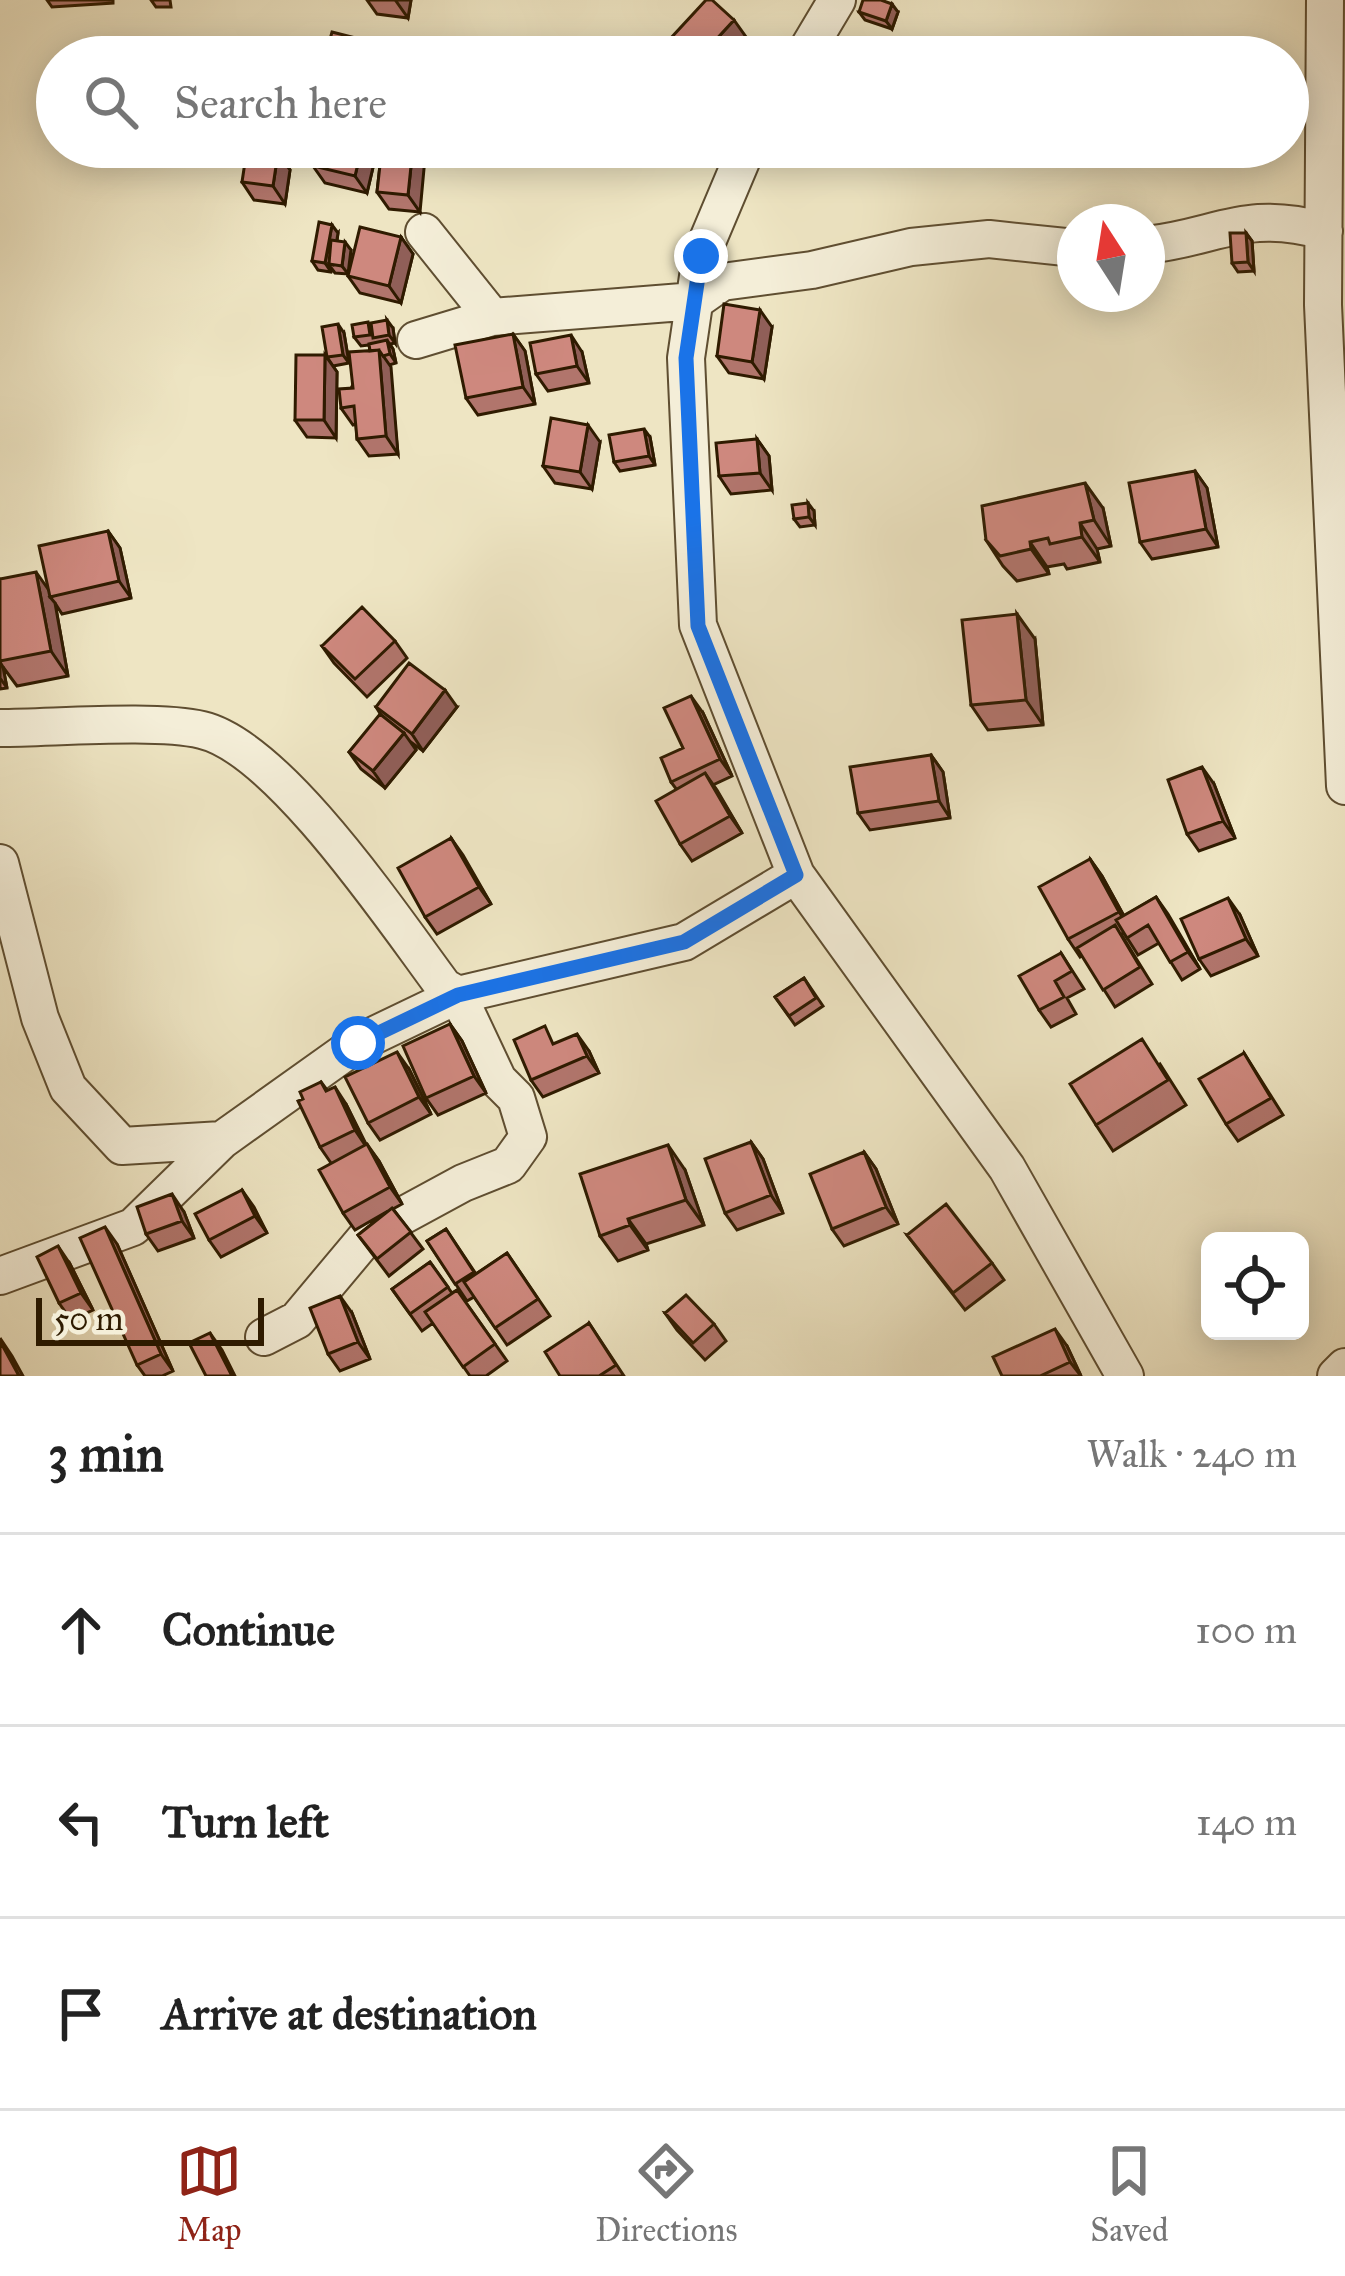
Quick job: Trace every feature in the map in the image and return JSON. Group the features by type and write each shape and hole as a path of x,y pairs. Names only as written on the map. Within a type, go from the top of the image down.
{"street":[{"path":"816,36 837,0"},
{"path":"1325,0 1345,786"},
{"path":"738,168 701,256 686,358 698,626 796,875 1007,1168 1125,1376"},
{"path":"1165,241 1241,222 1285,220 1331,246"},
{"path":"424,232 492,317"},
{"path":"416,340 492,317 695,301 722,282 812,269 911,247 989,239 1057,246"},
{"path":"0,728 199,728 241,743 332,841 444,987 458,995 498,1080 516,1098 528,1137 508,1165 463,1183 369,1234 297,1320 264,1337"},
{"path":"0,863 40,1018 68,1088 122,1146 222,1140"},
{"path":"0,1276 134,1227 222,1140 358,1043 458,995 684,942 796,875"},
{"path":"1336,1376 1345,1367"}],"building":[{"path":"706,0 734,20 719,36 673,36"},
{"path":"863,0 892,4 886,21 859,12"},
{"path":"244,168 276,168 273,186 242,182"},
{"path":"321,168 357,168 355,176"},
{"path":"380,168 411,168 408,195 377,192"},
{"path":"319,222 332,225 325,263 312,261"},
{"path":"360,227 401,237 389,286 348,276"},
{"path":"1230,233 1246,233 1248,262 1232,263"},
{"path":"331,240 345,242 342,266 329,264"},
{"path":"724,304 760,310 752,362 717,356"},
{"path":"387,320 389,335 373,338 371,323"},
{"path":"368,322 370,335 354,337 352,325"},
{"path":"338,324 343,355 327,357 322,327"},
{"path":"513,334 523,387 466,398 455,345"},
{"path":"571,335 577,366 536,374 530,343"},
{"path":"387,340 390,354 370,351 369,344"},
{"path":"379,350 386,436 357,439 354,406 341,408 339,389 353,388 349,352"},
{"path":"296,355 325,355 324,420 295,420"},
{"path":"551,418 588,425 580,472 543,466"},
{"path":"644,429 649,456 614,462 609,435"},
{"path":"757,439 760,473 719,476 716,443"},
{"path":"1195,471 1206,529 1140,542 1129,483"},
{"path":"1085,483 1094,520 1080,523 1082,537 1050,544 1048,538 1030,542 1031,549 1000,556 986,540 982,506"},
{"path":"808,503 809,517 794,519 792,505"},
{"path":"108,531 119,581 50,597 39,546"},
{"path":"36,572 51,651 0,661 0,579"},
{"path":"362,607 395,641 355,679 322,646"},
{"path":"1017,614 1026,700 971,705 962,620"},
{"path":"409,663 445,690 412,734 376,707"},
{"path":"691,696 720,759 671,782 661,758 683,748 664,708"},
{"path":"380,714 404,733 373,771 349,752"},
{"path":"931,755 939,801 858,813 850,767"},
{"path":"1202,767 1223,821 1187,834 1168,780"},
{"path":"705,773 730,816 680,844 656,801"},
{"path":"451,838 479,887 425,917 398,868"},
{"path":"1090,859 1119,912 1068,939 1039,887"},
{"path":"1156,897 1188,952 1170,962 1148,925 1127,938 1116,920"},
{"path":"1228,898 1246,939 1199,959 1181,919"},
{"path":"1115,925 1140,967 1103,990 1077,948"},
{"path":"1061,953 1072,971 1055,981 1064,997 1039,1010 1019,976"},
{"path":"804,978 816,998 789,1016 775,997"},
{"path":"450,1024 474,1076 426,1098 403,1046"},
{"path":"545,1026 553,1044 577,1034 587,1056 531,1080 514,1040"},
{"path":"1142,1039 1168,1080 1096,1125 1070,1084"},
{"path":"397,1052 419,1097 368,1123 345,1077"},
{"path":"1244,1053 1271,1098 1226,1124 1199,1079"},
{"path":"321,1082 326,1091 335,1087 355,1130 320,1147 298,1101 303,1099 300,1092"},
{"path":"751,1142 771,1195 725,1213 705,1159"},
{"path":"367,1144 390,1187 343,1213 319,1170"},
{"path":"668,1145 686,1200 628,1219 630,1225 600,1236 580,1174"},
{"path":"864,1152 886,1207 832,1229 810,1174"},
{"path":"242,1190 255,1216 209,1240 195,1214"},
{"path":"172,1194 182,1221 146,1234 137,1207"},
{"path":"946,1204 992,1263 953,1293 907,1235"},
{"path":"392,1208 411,1232 377,1259 358,1235"},
{"path":"105,1227 161,1354 137,1365 80,1238"},
{"path":"446,1229 474,1272 455,1284 427,1241"},
{"path":"58,1246 81,1293 59,1303 37,1257"},
{"path":"507,1253 538,1299 495,1328 464,1282"},
{"path":"430,1262 448,1287 410,1314 392,1289"},
{"path":"457,1290 495,1344 463,1367 425,1312"},
{"path":"686,1295 714,1324 693,1343 665,1313"},
{"path":"340,1296 358,1342 328,1354 310,1308"},
{"path":"589,1323 616,1365 599,1376 560,1376 545,1352"},
{"path":"1055,1329 1070,1362 1040,1376 1002,1376 993,1357"},
{"path":"210,1333 232,1376 206,1376 189,1343"},
{"path":"0,1341 19,1376 0,1376"}],"route":[{"path":"358,1043 458,995 624,960 684,942 796,875 698,626 686,358 701,256"}]}
